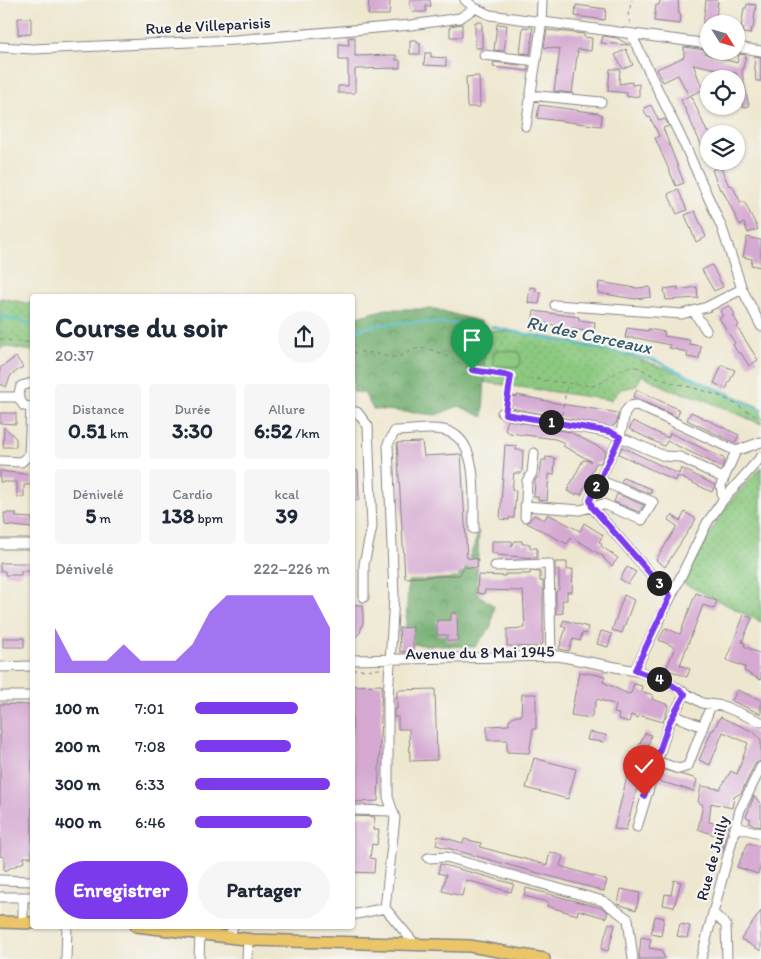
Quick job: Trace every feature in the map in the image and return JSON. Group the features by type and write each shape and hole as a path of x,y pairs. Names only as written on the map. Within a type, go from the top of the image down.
{"main road":[{"path":"0,922 28,923"},
{"path":"163,929 200,933 232,931 248,939 470,946 544,959"}],"street":[{"path":"465,0 475,8 490,15 700,43"},
{"path":"526,126 536,61 542,0"},
{"name":"Rue de Villeparisis","path":"0,47 33,49 236,40 411,25 460,18 475,8"},
{"path":"631,34 718,220 742,289 761,326"},
{"path":"745,49 761,51"},
{"path":"484,55 536,61"},
{"path":"530,95 601,102"},
{"path":"555,305 682,314 694,312 742,289"},
{"path":"694,312 706,330"},
{"path":"30,384 21,386 18,396 24,406 30,407"},
{"path":"0,397 18,396"},
{"path":"670,596 592,507 590,500 620,437 625,412 630,406 636,405 736,451"},
{"path":"355,412 368,426 372,527 364,564 364,597"},
{"path":"503,414 611,432 664,456 680,457 723,478"},
{"path":"414,943 385,908 395,818 388,797 388,697 392,659 394,596 388,444 396,432 442,429 461,439 471,455 474,529"},
{"path":"0,461 21,462 28,455 30,431"},
{"path":"723,500 721,485 736,451 761,442"},
{"path":"524,517 527,481 532,473 534,453"},
{"path":"635,670 707,523 723,500 761,457"},
{"path":"526,506 580,510 603,504 642,520 653,502 599,480"},
{"path":"0,544 30,544"},
{"path":"495,566 549,564 551,656"},
{"name":"Avenue du 8 Mai 1945","path":"355,660 551,656 635,670 672,685 702,703 723,706 761,722"},
{"path":"0,667 30,666"},
{"path":"637,827 656,760 669,723 675,716 685,694"},
{"path":"0,696 30,696"},
{"path":"656,760 679,769 688,766 700,737 701,726 711,705"},
{"path":"675,716 701,726"},
{"name":"Rue de Juilly","path":"701,959 740,810 761,767"},
{"path":"355,810 392,810"},
{"path":"735,827 761,833"},
{"path":"428,858 446,857 603,901 628,920 633,959"},
{"path":"0,880 30,881"},
{"path":"0,897 28,897 28,923"},
{"path":"355,914 385,908"},
{"path":"713,913 726,925 727,959"},
{"path":"66,959 67,929"},
{"path":"199,959 200,933"},
{"path":"247,959 248,939"}],"path":[{"path":"631,34 628,15 632,0"},
{"path":"0,339 30,343"},
{"path":"355,351 362,350 397,357 422,348 453,359 472,370 593,386 603,384 622,369 632,366 642,369 656,378 689,385 725,398 761,418"},
{"path":"503,414 511,376"},
{"path":"561,424 567,383"},
{"name":"Avenue du 8 Mai 1945","path":"355,670 391,668"}],"green space":[{"path":"0,298 30,304 30,351 4,346 0,349"},
{"path":"386,309 435,309 482,322 485,372 483,417 459,406 436,415 373,409 364,393 355,392 355,317"},
{"path":"482,330 554,338 625,355 660,366 761,408 761,424 698,397 673,391 642,375 636,386 621,389 611,400 484,382"},
{"path":"496,350 519,352 521,359 519,367 494,365 493,357"},
{"path":"761,467 761,622 683,583 710,532 731,500"},
{"path":"479,532 476,593 494,606 491,627 475,647 405,644 408,581 457,578 464,571"}],"building":[{"path":"369,0 390,1 389,15 368,15"},
{"path":"409,0 430,0 431,6 426,6 426,12 412,12"},
{"path":"660,0 678,0 679,14 681,15 680,24 654,21 656,5 659,5"},
{"path":"706,0 716,0 718,2 716,15 704,15"},
{"path":"747,4 756,5 753,29 751,29 750,34 745,33 745,15 743,15 744,8 746,8"},
{"path":"576,5 606,9 605,20 575,16"},
{"path":"18,18 31,18 31,34 18,35"},
{"path":"475,22 482,22 482,48 475,48"},
{"path":"462,24 462,37 450,37 450,26"},
{"path":"497,24 507,25 504,51 494,50"},
{"path":"523,27 533,28 530,54 520,53"},
{"path":"547,30 584,34 584,37 592,38 591,51 578,49 572,93 554,91 560,49 544,47"},
{"path":"603,36 617,38 629,45 601,43"},
{"path":"355,37 355,56 396,55 396,60 400,60 400,68 355,69 355,93 338,93 338,86 348,86 348,60 339,60 339,44 349,45 348,38"},
{"path":"410,40 417,40 417,43 420,43 420,54 410,54"},
{"path":"684,47 700,49 700,60 727,60 737,63 738,60 745,60 743,70 722,70 693,64 700,82 700,91 691,95 704,125 700,125 700,142 681,100 689,96 678,75 663,82 657,69 684,57"},
{"path":"626,49 633,65 623,69 615,55"},
{"path":"425,53 431,53 431,57 446,58 446,66 424,65"},
{"path":"754,56 761,57 761,81 756,81"},
{"path":"494,62 528,66 528,71 493,67"},
{"path":"610,69 620,69 619,84 632,82 632,85 639,84 639,96 627,97 627,93 608,91"},
{"path":"479,76 480,107 467,107 466,77"},
{"path":"745,87 749,106 745,107"},
{"path":"539,105 598,113 602,115 601,126 537,118"},
{"path":"651,105 659,121 665,119 669,126 663,128 684,183 676,186 655,138 659,136 650,117 648,118 645,113 644,108"},
{"path":"712,170 722,170 729,186 732,185 741,203 744,201 758,229 748,233 744,223 740,225 722,189 720,190"},
{"path":"678,189 687,210 677,214 668,194"},
{"path":"695,211 706,237 696,242 685,215"},
{"path":"747,237 761,240 761,267 751,265 752,259 743,257"},
{"path":"712,265 723,287 714,291 702,270"},
{"path":"599,282 636,288 650,287 651,297 635,299 598,293"},
{"path":"530,287 536,288 536,292 541,292 539,304 528,303"},
{"path":"678,287 678,290 697,287 698,298 666,300 664,289"},
{"path":"729,305 739,325 737,327 758,360 749,366 741,353 738,353 733,345 735,343 719,318 723,316 720,311"},
{"path":"534,311 579,317 579,320 595,322 594,333 544,323 543,331 531,329"},
{"path":"627,328 665,332 664,336 690,340 689,344 701,346 699,359 687,357 688,352 669,348 670,345 637,338 625,338"},
{"path":"16,357 23,367 11,375 6,387 0,384 0,368"},
{"path":"722,365 735,370 726,389 714,383"},
{"path":"637,390 680,410 677,417 633,397"},
{"path":"517,395 613,412 618,414 617,422 612,427 511,408 512,396 517,397"},
{"path":"691,412 739,435 735,443 687,420"},
{"path":"0,413 16,413 16,424 0,423"},
{"path":"508,420 570,432 606,451 601,463 596,463 581,495 567,491 583,460 591,461 563,446 565,443 555,439 510,433 505,430"},
{"path":"633,421 668,438 670,433 725,459 722,467 667,441 664,446 629,429"},
{"path":"4,427 16,438 16,447 3,447"},
{"path":"422,442 424,456 461,454 467,558 478,559 477,568 464,567 460,575 405,578 397,443"},
{"path":"505,445 516,446 516,450 523,450 522,473 514,473 512,490 516,491 514,518 509,518 509,520 500,519"},
{"path":"622,447 679,474 681,468 715,485 712,492 678,476 675,481 619,454"},
{"path":"546,457 555,458 554,475 549,474 547,501 538,500 538,497 534,497 535,480 540,475 542,460 546,460"},
{"path":"355,470 358,470 359,500 355,500"},
{"path":"0,471 30,475 30,485 24,485 24,497 17,497 17,482 0,482"},
{"path":"623,478 652,489 650,494 621,482"},
{"path":"617,494 644,505 639,512 614,502"},
{"path":"685,512 696,519 665,567 656,560 677,526 668,520 672,515 680,521"},
{"path":"4,513 16,513 16,517 30,518 30,528 5,525"},
{"path":"548,514 580,531 584,523 603,535 599,542 602,544 601,546 618,558 612,566 604,557 572,537 567,544 527,523 534,515 544,520"},
{"path":"492,541 512,541 512,546 515,541 522,541 522,544 530,544 530,548 537,548 537,558 497,555 497,553 492,553"},
{"path":"555,562 567,562 567,570 573,569 572,592 567,592 567,600 562,600 563,613 556,614 559,570 555,570"},
{"path":"0,563 30,563 30,571 21,571 21,575 5,575 5,571 0,571"},
{"path":"627,567 636,572 628,584 620,579"},
{"path":"530,571 540,572 540,581 543,581 543,644 540,644 540,647 507,646 507,629 525,628 523,591 485,590 484,594 477,593 478,575 505,576 505,574 530,574"},
{"path":"696,593 717,601 714,609 703,605 680,665 690,669 687,677 666,669 675,647 659,640 665,628 680,634"},
{"path":"624,595 634,600 622,633 612,630"},
{"path":"355,605 363,605 363,623 360,633 355,637"},
{"path":"451,613 457,613 458,641 447,641 447,635 437,635 437,620 451,620"},
{"path":"744,615 752,618 742,642 745,643 744,646 761,654 761,680 744,671 745,667 726,660"},
{"path":"564,620 588,627 586,634 582,633 580,641 573,639 569,651 559,649 566,628 561,626"},
{"path":"413,627 413,651 400,652 399,628"},
{"path":"601,631 612,634 608,647 597,644"},
{"path":"3,638 24,638 24,647 3,647"},
{"path":"579,672 605,676 603,682 628,694 631,693 634,684 642,686 641,691 653,695 652,699 669,705 663,722 639,715 638,718 631,715 629,722 618,719 619,714 614,713 616,705 597,699 591,718 571,715"},
{"path":"382,685 378,801 355,802 355,686"},
{"path":"435,689 437,760 410,761 409,729 398,729 398,717 394,717 394,709 397,709 397,690"},
{"path":"737,690 761,700 761,714 732,701"},
{"path":"522,694 536,694 536,729 533,729 529,753 507,752 507,740 487,740 487,726 509,725 509,720 514,716 521,716"},
{"path":"0,704 30,705 30,857 24,857 24,862 4,871 4,857 0,856"},
{"path":"720,717 754,732 761,740 761,761 755,764 741,793 734,797 732,808 711,803 709,822 729,826 722,852 716,850 720,837 698,829 703,805 698,802 701,786 720,789 731,771 737,774 748,743 723,732 710,765 699,760"},
{"path":"589,732 606,735 604,742 587,740"},
{"path":"645,733 651,735 626,830 614,829 630,765"},
{"path":"534,758 576,769 568,799 526,788"},
{"path":"661,769 697,780 694,791 658,781"},
{"path":"754,796 761,804 761,827 749,823 751,819 746,817"},
{"path":"355,816 375,817 373,830 379,830 377,845 372,844 370,858 375,859 374,873 355,872"},
{"path":"438,836 463,843 464,839 481,843 480,847 547,865 550,852 563,856 560,866 607,880 604,891 436,845"},
{"path":"748,843 761,847 761,865 758,874 737,867"},
{"path":"440,864 514,884 511,892 466,880 462,896 442,891 446,875 438,873"},
{"path":"674,880 681,882 674,907 663,905 665,894 671,895"},
{"path":"526,888 602,908 608,912 606,918 578,910 577,915 547,906 548,902 524,896"},
{"path":"621,889 640,893 636,910 618,904"},
{"path":"761,911 761,951 741,939"},
{"path":"655,916 664,918 661,936 651,934"},
{"path":"609,923 615,925 608,951 601,949"},
{"path":"680,924 690,926 687,938 677,936"},
{"path":"641,937 651,939 649,948 661,950 665,959 639,959"}],"waterway":[{"name":"Ru des Cerceaux","path":"0,316 30,324"},
{"name":"Ru des Cerceaux","path":"355,331 385,324 418,322 485,326"},
{"name":"Ru des Cerceaux","path":"492,327 654,360 761,410"}],"route":[{"path":"472,370 483,374 511,376 505,414 611,432 620,437 590,500 592,507 670,596 635,670 672,685 685,694 675,716 669,723 644,796"}]}
